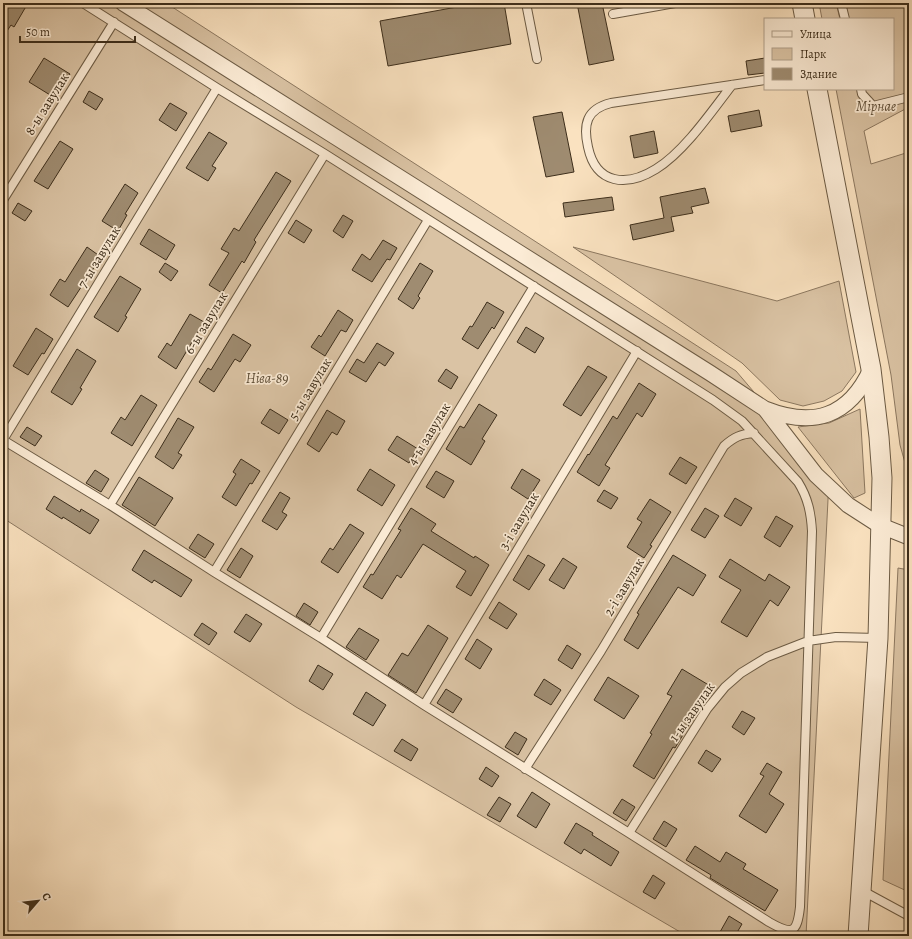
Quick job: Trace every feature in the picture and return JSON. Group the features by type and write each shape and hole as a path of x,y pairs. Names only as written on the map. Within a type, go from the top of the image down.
{"street":[{"path":"123,3 703,368 765,409 778,414 793,417 809,418 824,416 838,410 850,401 865,382 871,369"},
{"path":"802,3 805,18"},
{"path":"817,90 871,369 882,478 878,638 858,936"},
{"path":"765,409 826,486 848,505 880,525 909,536"}],"lane":[{"path":"3,440 110,505 769,922 783,930 795,928 798,922 800,907 812,531 809,505 805,493 798,482 754,433 729,411 637,350 83,3"},
{"path":"526,3 537,59"},
{"path":"613,14 675,3"},
{"path":"841,3 845,18"},
{"name":"8-ы завулак","path":"3,200 114,22"},
{"path":"732,85 683,146 654,171 632,178 616,180 604,176 595,167 590,156 585,130 591,114 597,108 611,103 764,80"},
{"name":"7-ы завулак","path":"3,440 217,88"},
{"path":"861,90 862,94 873,106 909,97"},
{"name":"6-ы завулак","path":"110,505 325,154"},
{"name":"5-ы завулак","path":"214,572 428,220"},
{"name":"4-ы завулак","path":"321,638 534,286"},
{"name":"3-і завулак","path":"424,704 637,350"},
{"name":"2-і завулак","path":"525,768 605,644 724,446 732,439 743,434 754,433"},
{"name":"1-ы завулак","path":"629,833 707,709 725,687 741,673 767,657 808,641 836,637 878,638"},
{"path":"861,889 909,916"}],"green space":[{"name":"Ніва-89","path":"3,3 166,3 736,371 829,480 806,936 687,936 296,707 3,518"},
{"path":"819,3 836,3 840,18 822,18"},
{"name":"Мірнае","path":"838,3 909,3 909,107 864,131 871,164 909,152 909,477 900,445 891,375 836,90 894,90 894,18 841,18"},
{"path":"573,247 777,301 839,281 856,372 842,391 824,401 803,406 780,400 742,363"},
{"path":"860,409 865,493 854,498 798,427 829,423"},
{"path":"898,568 909,570 909,892 883,880"}],"building":[{"path":"3,3 28,3 14,27 11,25 3,37"},
{"path":"479,3 504,3 511,44 388,66 380,21"},
{"path":"577,3 602,3 614,60 589,65"},
{"path":"44,58 70,74 55,98 29,82"},
{"path":"764,58 764,73 748,75 746,61"},
{"path":"89,91 103,99 96,110 83,102"},
{"path":"170,103 187,113 176,131 159,120"},
{"path":"759,110 762,126 731,132 728,116"},
{"path":"562,112 574,172 546,177 533,117"},
{"path":"654,131 658,153 634,158 630,136"},
{"path":"209,132 227,143 212,166 216,168 208,181 186,168"},
{"path":"60,141 73,149 48,189 34,181"},
{"path":"276,172 291,181 254,240 256,242 244,263 242,261 222,293 209,285 229,253 221,249 234,228 239,231"},
{"path":"125,184 138,193 125,214 127,215 118,231 102,221"},
{"path":"705,188 709,203 691,207 693,213 671,217 674,231 633,240 630,225 664,218 660,197"},
{"path":"612,197 614,210 565,217 563,203"},
{"path":"18,203 32,211 25,221 12,213"},
{"path":"343,215 353,221 343,238 333,231"},
{"path":"296,220 312,230 304,243 288,233"},
{"path":"149,229 175,245 166,260 140,244"},
{"path":"383,240 397,248 390,260 387,259 372,282 352,270 362,254 370,260"},
{"path":"87,247 101,257 68,307 50,295 60,279 65,282"},
{"path":"165,263 178,271 171,281 159,272"},
{"path":"420,263 433,271 418,296 420,298 413,309 398,299"},
{"path":"120,276 141,289 125,316 127,317 118,332 94,317"},
{"path":"487,302 504,312 494,329 492,327 478,349 462,339 470,326 472,327"},
{"path":"338,310 353,320 346,332 341,330 325,356 311,347 319,335 321,337"},
{"path":"190,314 204,322 176,369 158,357 167,343 171,346"},
{"path":"526,327 544,338 535,353 517,342"},
{"path":"36,328 53,339 28,375 13,366"},
{"path":"233,334 251,345 240,362 235,359 214,392 199,382 208,368 211,370"},
{"path":"377,343 394,353 385,366 379,362 366,382 349,372 357,359 364,363"},
{"path":"77,349 96,361 72,405 51,392"},
{"path":"588,366 607,377 581,416 563,405"},
{"path":"446,369 458,377 451,389 438,381"},
{"path":"639,383 656,394 642,417 637,413 605,465 610,468 599,486 577,472 613,416 617,419"},
{"path":"141,395 157,405 132,446 111,433 121,417 125,420"},
{"path":"479,404 497,415 482,439 485,441 471,465 446,449 460,426 464,428"},
{"path":"270,409 288,420 279,434 261,423"},
{"path":"327,410 345,421 337,435 332,432 319,452 307,444"},
{"path":"178,418 194,427 178,453 182,455 173,469 155,457"},
{"path":"27,427 42,436 35,446 20,437"},
{"path":"397,436 418,449 409,463 388,450"},
{"path":"680,457 697,467 686,484 669,474"},
{"path":"241,459 260,471 252,484 250,483 236,506 222,497 236,474 233,472"},
{"path":"370,469 395,485 382,506 357,490"},
{"path":"522,469 540,480 528,499 511,488"},
{"path":"95,470 109,479 101,492 86,483"},
{"path":"436,471 454,481 444,498 426,487"},
{"path":"139,477 173,498 155,526 122,505"},
{"path":"604,490 618,498 611,509 597,501"},
{"path":"280,492 290,498 282,512 287,515 277,530 262,521"},
{"path":"54,496 80,512 81,509 99,520 90,534 63,517 62,519 46,509"},
{"path":"735,498 752,508 741,526 724,516"},
{"path":"650,499 671,512 650,545 652,546 644,558 627,547 642,522 637,519"},
{"path":"411,508 436,524 431,531 474,558 475,556 489,565 471,596 456,587 466,571 423,544 401,578 397,575 382,599 363,587 371,574 373,575 401,530 398,529"},
{"path":"705,508 719,516 705,538 691,530"},
{"path":"776,516 793,526 780,547 764,537"},
{"path":"350,524 364,533 338,573 321,562 330,548 333,550"},
{"path":"198,534 214,544 205,558 189,548"},
{"path":"241,548 253,556 240,578 227,570"},
{"path":"144,550 192,580 181,597 154,580 152,583 132,570"},
{"path":"528,555 545,565 529,590 513,580"},
{"path":"673,555 706,575 693,596 678,587 638,649 624,640 639,614 637,613"},
{"path":"563,558 577,567 564,589 549,580"},
{"path":"730,559 765,581 769,574 790,587 778,606 770,600 747,637 721,622 741,590 719,577"},
{"path":"499,602 517,614 507,629 489,618"},
{"path":"304,603 318,612 310,625 296,616"},
{"path":"246,614 262,624 250,642 234,632"},
{"path":"202,623 217,633 209,645 194,635"},
{"path":"428,625 448,638 416,693 388,675 402,653 408,656"},
{"path":"359,628 379,640 366,660 346,647"},
{"path":"477,639 492,649 480,669 465,659"},
{"path":"567,645 581,654 572,669 558,660"},
{"path":"318,665 333,674 323,690 309,681"},
{"path":"682,669 712,687 675,748 673,747 654,779 633,766 652,734 650,733 672,696 667,694"},
{"path":"608,677 639,696 624,719 594,700"},
{"path":"544,679 561,690 551,705 534,695"},
{"path":"446,689 462,699 453,713 437,703"},
{"path":"366,692 386,705 373,726 353,714"},
{"path":"742,711 755,718 744,735 732,727"},
{"path":"515,732 527,739 518,755 505,747"},
{"path":"402,739 418,749 411,761 394,751"},
{"path":"706,750 721,759 712,772 698,763"},
{"path":"767,763 782,772 769,794 784,804 766,833 739,816 764,776 760,774"},
{"path":"486,767 499,776 492,787 479,779"},
{"path":"532,792 550,804 536,828 517,816"},
{"path":"499,797 511,804 500,822 487,815"},
{"path":"622,799 635,807 626,821 613,813"},
{"path":"664,821 677,829 666,847 653,839"},
{"path":"576,823 593,833 592,835 619,852 611,866 584,849 581,854 564,843"},
{"path":"695,846 720,862 726,852 746,864 743,869 778,890 765,911 710,878 711,875 686,860"},
{"path":"653,875 665,883 655,899 643,892"},
{"path":"729,916 742,924 735,936 727,936 720,932"}]}
